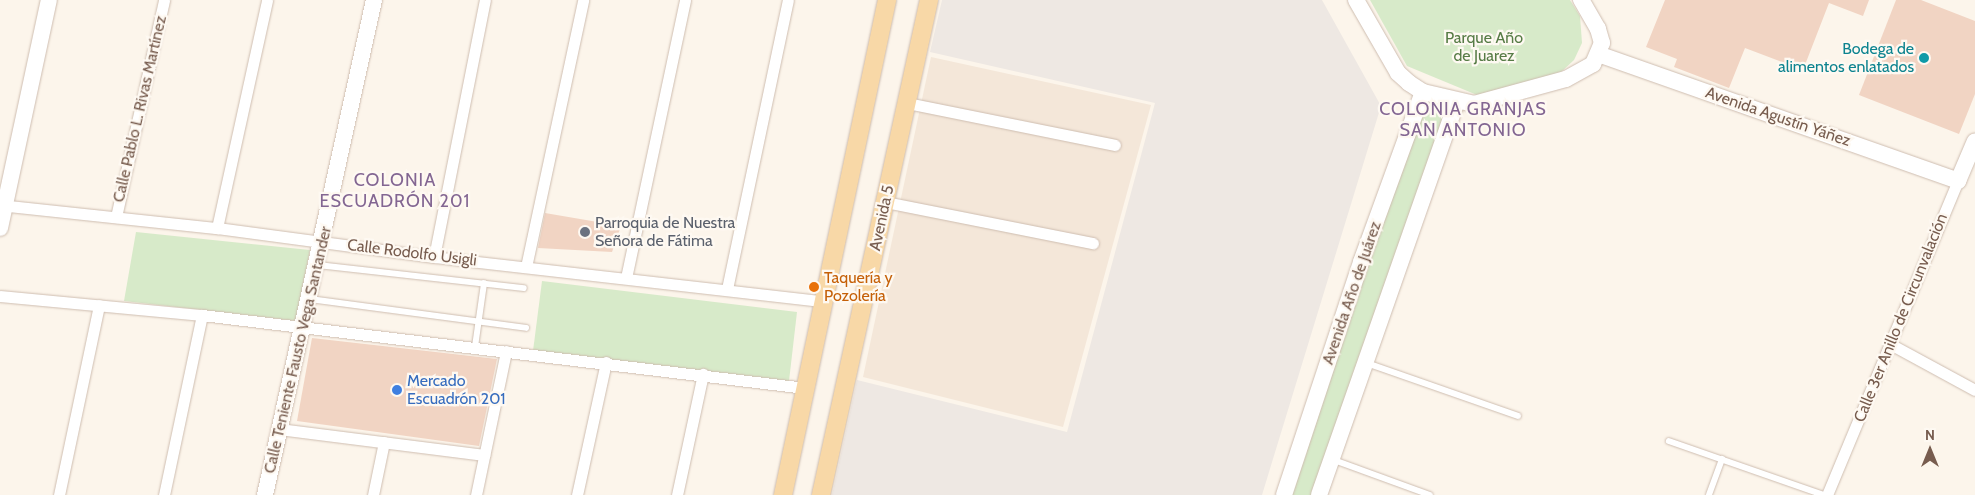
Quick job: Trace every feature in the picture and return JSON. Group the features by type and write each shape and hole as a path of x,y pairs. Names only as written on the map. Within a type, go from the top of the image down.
{"main road":[{"path":"0,228 2,205 49,0"},
{"name":"Calle Teniente Fausto Vega Santander","path":"265,495 310,299 374,0"},
{"path":"783,495 887,0"},
{"name":"Avenida 5","path":"821,495 929,0"},
{"path":"1356,0 1398,73 1423,92 1457,102 1489,102 1566,80 1593,64 1602,43 1598,29 1580,0"},
{"name":"Avenida Agustín Yáñez","path":"1598,54 1958,181"},
{"name":"Avenida Año de Juárez","path":"1284,495 1361,262 1423,92"},
{"name":"Avenida Año de Juárez","path":"1319,495 1364,361 1457,102"},
{"name":"Calle 3er Anillo de Circunvalación","path":"1958,181 1970,168 1975,141"}],"street":[{"name":"Calle Pablo L. Rivas Martínez","path":"116,218 164,0"},
{"path":"217,228 266,0"},
{"path":"434,257 485,0"},
{"path":"526,267 583,0"},
{"path":"626,278 685,0"},
{"path":"727,289 788,0"},
{"path":"907,103 1115,146"},
{"name":"Calle 3er Anillo de Circunvalación","path":"1826,495 1892,345 1958,181"},
{"path":"885,202 1093,244"},
{"name":"Calle Rodolfo Usigli","path":"2,205 217,228 434,257 823,301"},
{"path":"0,296 202,315 606,362 805,388"},
{"path":"59,495 99,305"},
{"path":"164,495 202,315"},
{"path":"1892,345 1975,390"},
{"path":"476,495 506,351"},
{"path":"577,495 606,362"},
{"path":"677,495 703,374"},
{"path":"279,429 484,455"},
{"path":"373,495 384,442"}],"lane":[{"path":"317,265 524,288"},
{"path":"475,347 484,284"},
{"path":"310,299 526,328"},
{"path":"1364,361 1518,416"},
{"path":"1669,440 1826,495"},
{"path":"1330,459 1430,495"},
{"path":"1709,495 1722,459"}],"shaded area":[{"path":"942,0 1322,0 1381,106 1262,495 832,495 857,380 1067,432 1155,103 930,52"},
{"path":"931,57 1151,105 1063,427 863,377"}],"green space":[{"name":"Parque Año de Juarez","path":"1370,0 1570,0 1580,16 1582,43 1574,60 1560,73 1477,95 1407,66"},
{"path":"1422,96 1453,106 1312,495 1288,495"},
{"path":"136,232 310,250 296,321 124,301"},
{"path":"542,281 797,312 789,381 533,351"}],"building":[{"path":"1665,0 1869,0 1863,16 1829,3 1803,70 1745,48 1729,88 1674,67 1677,59 1646,47"},
{"name":"Bodega de alimentos enlatados","path":"1896,0 1921,0 1975,21 1975,94 1959,134 1859,95"},
{"path":"545,213 621,226 612,252 538,248"},
{"name":"Mercado Escuadrón 201","path":"312,338 497,359 479,446 297,421"}],"place":[{"name":"Bodega de alimentos enlatados","path":"1924,58"},
{"name":"Parroquia de Nuestra Señora de Fátima","path":"585,232"},
{"name":"Taquería y Pozolería","path":"814,287"},
{"name":"Mercado Escuadrón 201","path":"397,390"}],"district":[{"name":"COLONIA GRANJAS SAN ANTONIO","path":"1463,120"},
{"name":"COLONIA ESCUADRÓN 201","path":"395,191"}]}
